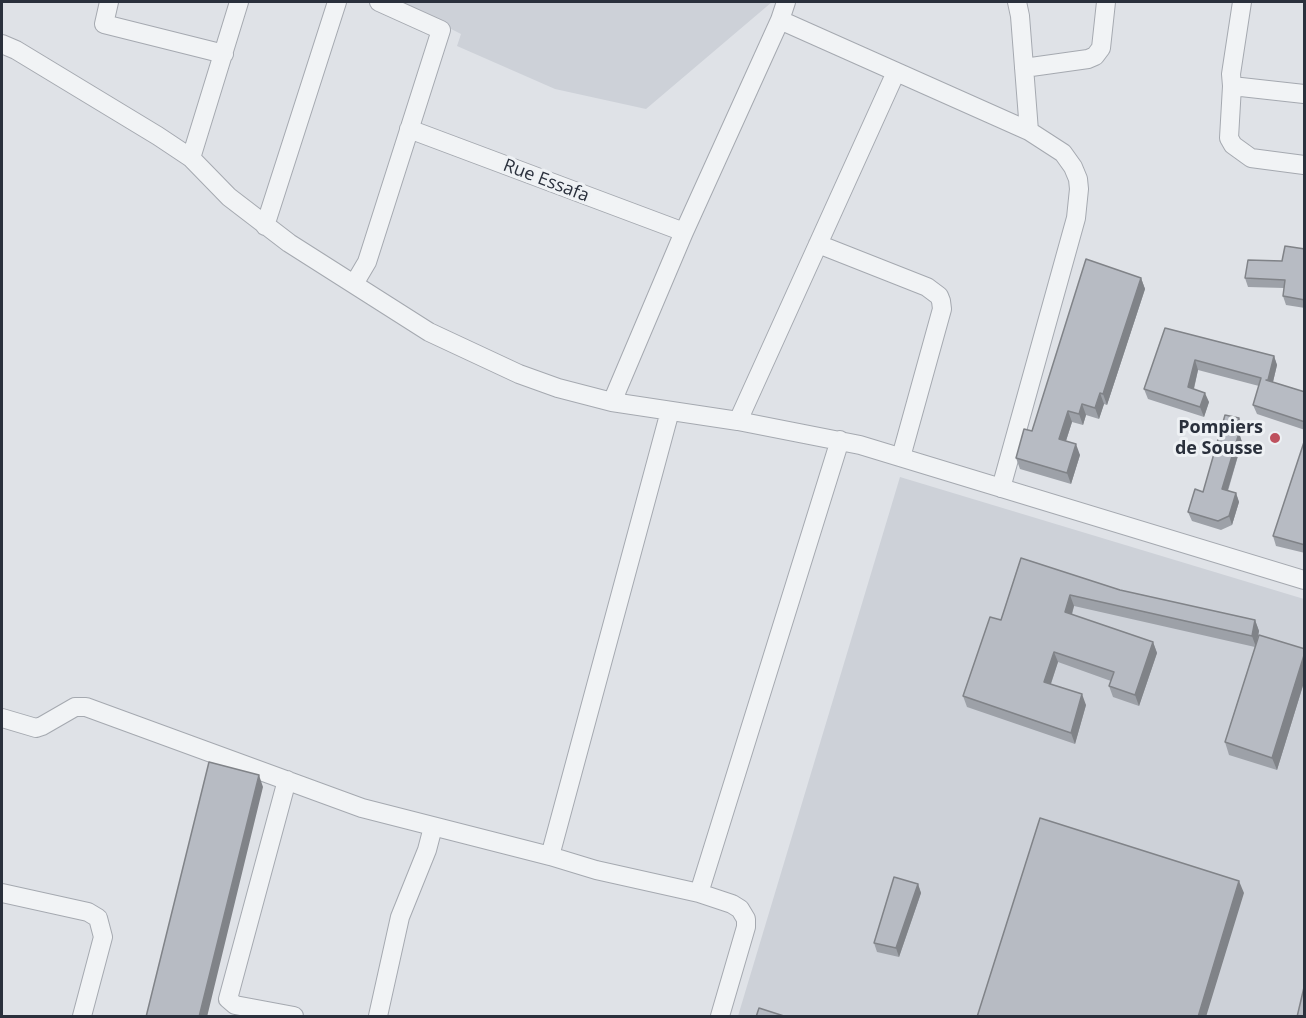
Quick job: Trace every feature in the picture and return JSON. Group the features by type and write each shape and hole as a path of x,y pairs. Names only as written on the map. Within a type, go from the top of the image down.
{"street":[{"path":"108,2 104,24 224,54"},
{"path":"191,158 239,2"},
{"path":"265,226 337,2"},
{"path":"354,284 367,262 441,30 379,2"},
{"path":"612,402 786,2"},
{"path":"1017,2 1029,131"},
{"path":"1024,68 1095,56 1101,48 1106,2"},
{"path":"1242,2 1231,74 1229,138 1233,145 1251,158 1305,165"},
{"path":"780,20 1029,131 1063,153 1070,161 1078,178 1076,218 1001,488"},
{"path":"2,44 16,50 191,158 229,197 265,226 429,332 538,381 612,402 738,421 840,440 1305,580"},
{"path":"738,421 896,72"},
{"path":"1232,86 1305,94"},
{"name":"Rue Essafa","path":"409,129 684,232"},
{"path":"818,244 927,287 939,296 941,301 942,309 901,457"},
{"path":"550,856 670,411"},
{"path":"699,893 840,440"},
{"path":"2,718 36,728 75,707 86,707 362,808 596,870 699,893 732,904 740,909 746,919 746,927 720,1017"},
{"path":"283,1016 235,1005 228,999 287,780"},
{"path":"378,1017 400,917 427,850 433,827"},
{"path":"2,893 88,912 98,918 103,937 82,1017"}],"shaded area":[{"path":"398,2 772,2 646,109 555,89 457,46 461,34"},
{"path":"900,477 1304,599 1304,1016 738,1016"}],"building":[{"path":"1285,246 1305,249 1305,300 1283,296 1285,280 1245,278 1248,260 1282,261"},
{"path":"1086,259 1141,278 1103,394 1100,393 1095,408 1082,404 1079,414 1068,411 1059,439 1076,444 1067,473 1016,458 1024,429 1032,431"},
{"path":"1165,328 1274,356 1268,380 1266,380 1305,392 1305,422 1253,405 1261,378 1195,360 1188,387 1205,393 1200,407 1144,389"},
{"path":"1225,415 1239,418 1235,432 1239,433 1222,489 1236,493 1229,516 1218,521 1188,512 1195,489 1203,492"},
{"path":"1305,439 1305,545 1273,536"},
{"path":"1021,558 1120,590 1255,620 1252,636 1070,595 1065,612 1153,642 1135,695 1109,686 1114,672 1054,652 1044,682 1082,694 1071,733 963,696 990,617 1001,620"},
{"path":"1259,635 1305,649 1272,758 1225,742"},
{"path":"209,762 259,775 199,1017 146,1017"},
{"path":"1040,818 1239,881 1198,1017 977,1017"},
{"path":"894,877 918,884 896,948 874,943"},
{"path":"1305,983 1305,1017 1297,1017"},
{"path":"759,1008 787,1017 756,1017"}],"place":[{"name":"Pompiers de Sousse","path":"1275,438"}]}
